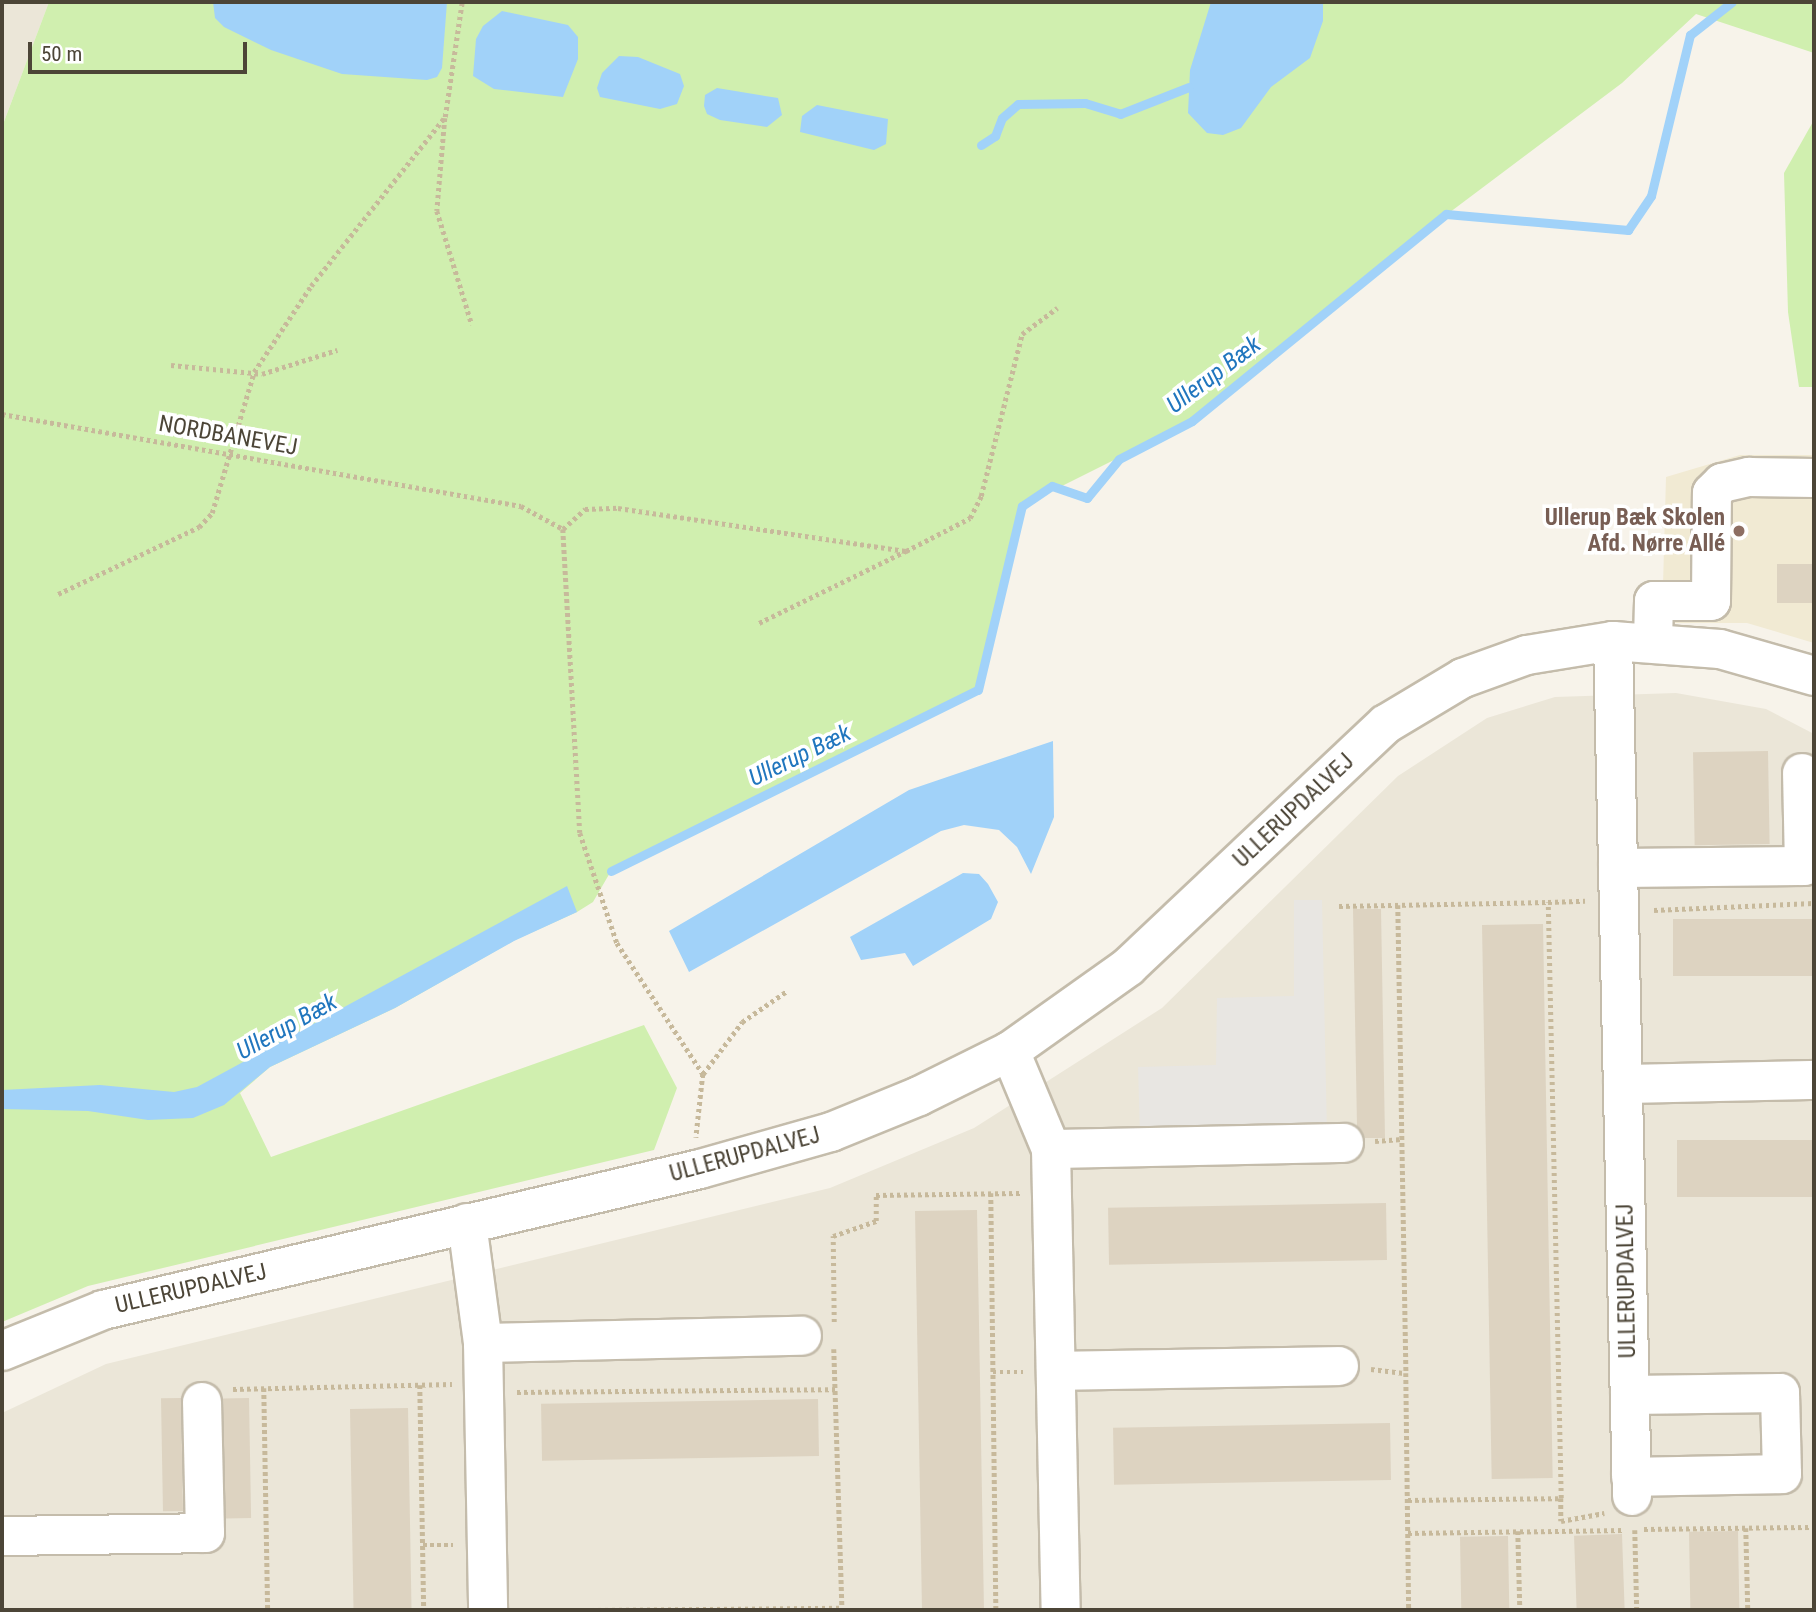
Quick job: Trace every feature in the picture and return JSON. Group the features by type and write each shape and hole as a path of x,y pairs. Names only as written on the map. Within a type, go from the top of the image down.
{"street":[{"path":"1653,642 1654,601 1711,601 1712,494 1722,483 1749,477 1814,478"},
{"name":"ULLERUPDALVEJ","path":"1613,641 1633,1501"},
{"name":"ULLERUPDALVEJ","path":"2,1351 103,1310 700,1169 831,1132 919,1096 1010,1051 1128,967 1386,724 1463,678 1527,655 1613,641 1720,649 1814,676"},
{"path":"1618,884 1804,866 1802,773"},
{"path":"1010,1051 1051,1149 1061,1610"},
{"path":"1623,1084 1814,1080"},
{"path":"1051,1149 1344,1143"},
{"path":"467,1223 483,1343 488,1610"},
{"path":"483,1343 823,1333"},
{"path":"1056,1371 1339,1366"},
{"path":"1630,1395 1780,1392 1782,1474 1633,1501"},
{"path":"2,1536 205,1533 202,1402"}],"path":[{"path":"462,2 445,117 436,212 472,325"},
{"path":"58,594 199,527 212,513 254,372 311,286 445,117"},
{"path":"759,624 970,518 981,496 1022,334 1058,308"},
{"path":"171,365 272,373 337,350"},
{"name":"NORDBANEVEJ","path":"2,414 449,491 522,506 563,529"},
{"path":"704,1074 617,943 580,833 563,529 585,509 618,508 906,551"},
{"path":"1339,906 1548,902 1618,884"},
{"path":"1408,1500 1561,1498 1548,902"},
{"path":"1655,920 1654,907 1814,903"},
{"path":"1398,905 1409,1610"},
{"path":"700,1169 694,1127 704,1074 742,1022 787,991"},
{"path":"591,1610 842,1609 835,1390 823,1333 833,1236 876,1221 876,1195 1052,1192"},
{"path":"991,1193 996,1610"},
{"path":"1339,1366 1406,1373"},
{"path":"268,1610 264,1388 420,1385 484,1388 835,1390"},
{"path":"420,1385 424,1610"},
{"path":"1408,1532 1518,1531 1633,1501 1746,1528 1814,1527"},
{"path":"1633,1501 1637,1610"},
{"path":"1746,1528 1748,1610"},
{"path":"1518,1531 1520,1610"}],"shaded area":[{"path":"2,2 49,2 2,127"},
{"name":"Ullerup Bæk Skolen Afd. Nørre Allé","path":"1740,455 1814,455 1814,643 1747,623 1671,623 1663,585 1666,477"},
{"path":"1676,693 1766,709 1814,734 1814,1610 2,1610 2,1413 106,1364 830,1188 974,1128 1162,1008 1398,776 1487,718 1555,697"},
{"path":"1294,900 1322,900 1327,1133 1140,1135 1138,1067 1216,1065 1217,998 1294,996"}],"green space":[{"path":"49,2 1814,2 1814,53 1696,14 1622,83 1357,282 1192,421 1022,506 978,690 611,871 593,902 577,912 515,940 395,1008 270,1067 240,1093 271,1157 644,1025 677,1088 654,1150 88,1286 2,1322 2,127"},
{"path":"1814,120 1814,387 1799,387 1788,312 1784,173"}],"water":[{"path":"213,2 447,2 442,68 437,77 427,80 342,74 271,50 224,27 215,18"},
{"path":"1211,2 1323,2 1323,21 1310,58 1271,87 1241,128 1223,135 1207,133 1188,113 1190,70"},
{"path":"502,11 568,25 578,37 578,59 563,97 494,89 473,76 476,39 483,26"},
{"path":"619,56 638,57 680,74 684,86 677,104 660,109 600,97 597,88 602,73"},
{"path":"717,88 778,98 782,115 767,127 720,120 707,114 704,106 705,95"},
{"path":"817,105 888,119 886,144 874,150 800,132 802,116"},
{"path":"1053,741 1054,817 1031,874 1017,847 999,830 964,825 941,831 689,972 669,931 909,790"},
{"path":"963,873 979,874 988,884 998,902 991,919 913,966 905,953 861,960 850,937"},
{"path":"567,886 577,912 514,941 395,1008 270,1067 224,1105 193,1118 148,1120 88,1111 2,1109 2,1090 100,1085 174,1092 197,1087"}],"building":[{"path":"1777,564 1814,564 1814,603 1777,603"},
{"path":"1768,751 1770,844 1695,845 1693,752"},
{"path":"1353,909 1381,909 1385,1138 1365,1138 1357,1126"},
{"path":"1673,919 1814,919 1814,976 1673,976"},
{"path":"1543,924 1553,1478 1492,1479 1482,925"},
{"path":"1677,1140 1814,1140 1814,1197 1677,1197"},
{"path":"1386,1203 1387,1260 1109,1265 1108,1208"},
{"path":"977,1210 984,1610 922,1610 915,1211"},
{"path":"161,1398 181,1398 183,1511 163,1511"},
{"path":"223,1398 249,1398 251,1518 225,1518"},
{"path":"818,1399 819,1456 542,1461 541,1404"},
{"path":"408,1408 412,1610 354,1610 350,1409"},
{"path":"1390,1423 1391,1480 1114,1485 1113,1428"},
{"path":"1738,1531 1739,1610 1690,1610 1689,1532"},
{"path":"1622,1534 1625,1610 1577,1610 1574,1536"},
{"path":"1508,1536 1509,1610 1461,1610 1460,1537"}],"waterway":[{"name":"Ullerup Bæk","path":"611,871 978,690 1022,506 1052,486 1087,498 1119,459 1192,421 1446,214 1628,230 1651,196 1690,35 1732,2"},
{"path":"981,145 995,136 1002,118 1018,104 1085,103 1120,114 1189,87"}],"place":[{"name":"Ullerup Bæk Skolen Afd. Nørre Allé","path":"1739,531"}]}
